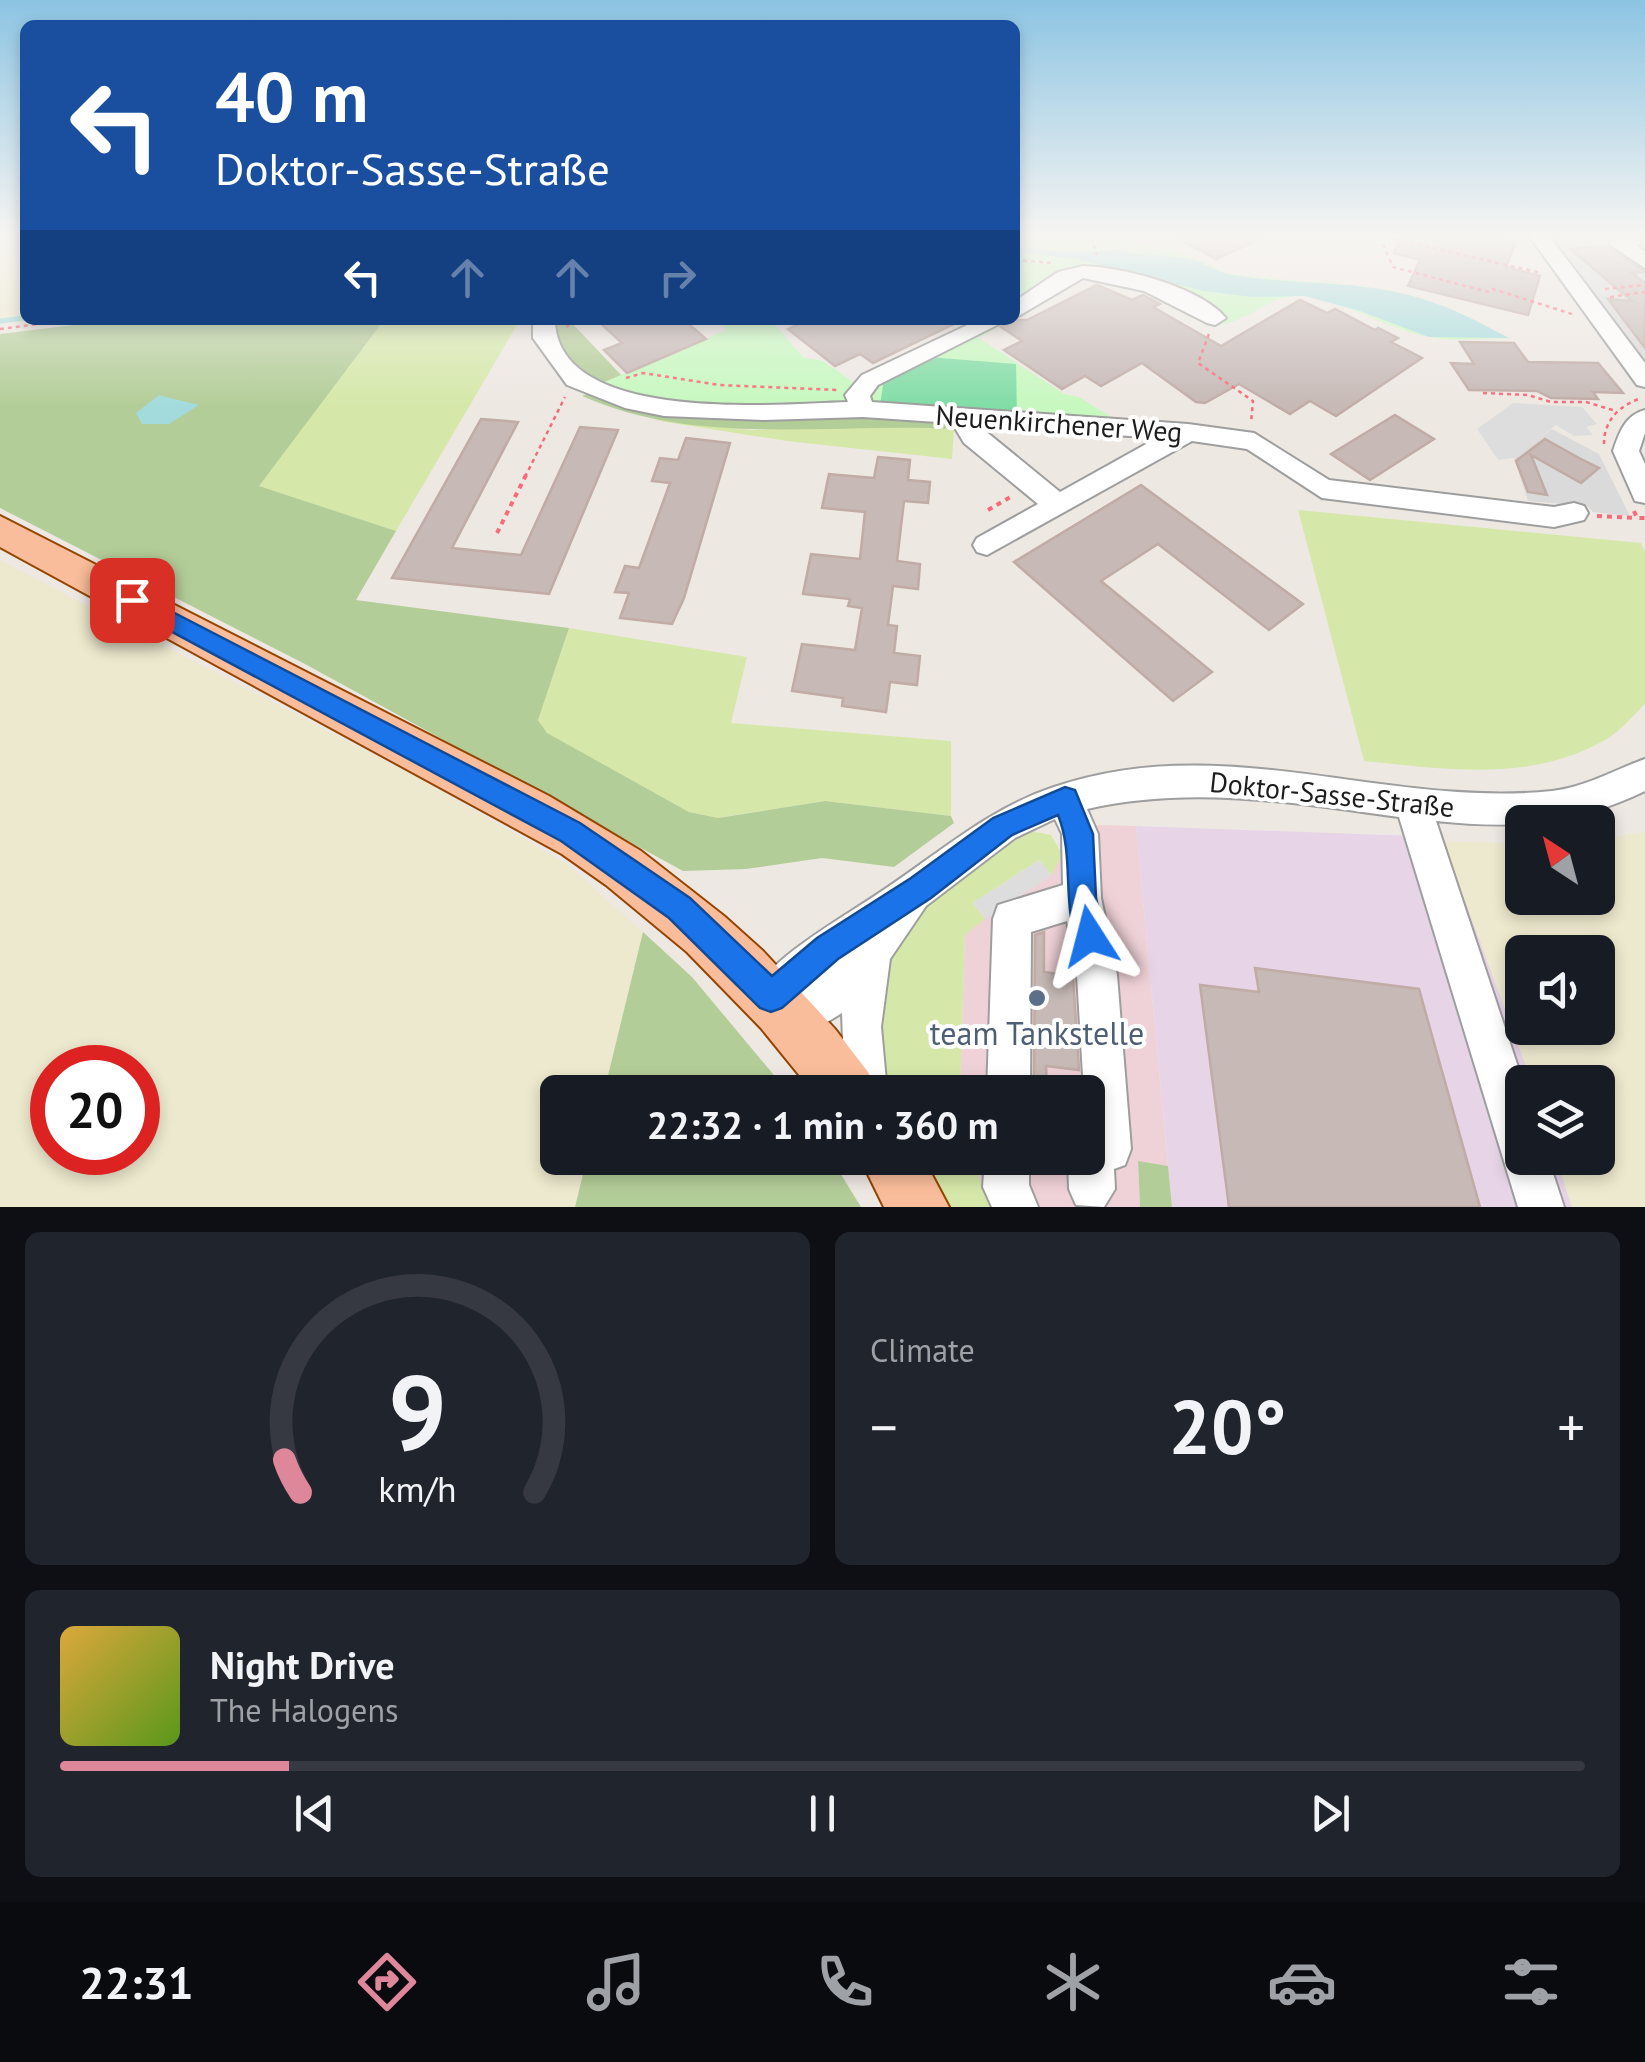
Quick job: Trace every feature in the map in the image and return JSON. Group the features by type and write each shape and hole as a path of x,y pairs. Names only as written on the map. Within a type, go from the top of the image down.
{"main road":[{"path":"0,530 571,832 680,908 782,1009 834,1075"},
{"path":"900,1175 918,1207"}],"street":[{"path":"1020,308 1042,293"},
{"path":"1169,293 1215,318"},
{"path":"1582,293 1645,380"},
{"path":"544,325 544,338 587,385"},
{"path":"860,402 870,380 986,325"},
{"name":"Neuenkirchener Weg","path":"587,385 625,400 664,408 764,412 860,402 960,417 1188,432 1254,442"},
{"path":"960,417 973,437 1058,505"},
{"path":"1641,506 1626,451 1632,432 1645,418"},
{"path":"987,546 1188,432"},
{"path":"1254,442 1322,489 1554,517 1574,513"},
{"name":"Doktor-Sasse-Straße","path":"782,1009 828,948 921,888 1002,826 1065,799 1157,781 1231,780 1485,810 1556,806 1614,789 1645,774"},
{"path":"1065,799 1080,834 1082,898 1097,975 1103,1075"},
{"path":"1412,802 1505,1095"},
{"name":"Doktor-Sasse-Straße","path":"782,1009 844,987 921,888"},
{"path":"1009,1075 1012,919 1082,898"},
{"name":"Doktor-Sasse-Straße","path":"864,1075 860,1028 872,954"},
{"path":"1105,1102 1105,1151"},
{"path":"1006,1175 1006,1187 1015,1207"},
{"path":"1532,1175 1542,1207"}],"path":[{"path":"1507,293 1572,313 1585,325 1615,337"},
{"path":"1215,318 1198,363 1253,401 1250,417 1254,442"},
{"path":"0,329 30,325"},
{"path":"497,534 587,385 642,374 718,384 832,388 860,402"},
{"path":"1483,393 1586,402 1616,410"},
{"path":"1574,513 1641,506"}],"shaded area":[{"path":"0,293 20,293 20,320 0,322"},
{"path":"1590,293 1645,293 1645,372"},
{"path":"1513,403 1582,407 1597,424 1586,427 1593,435 1574,436 1556,425 1514,458 1498,460 1477,429"},
{"path":"1552,429 1599,454 1630,516 1593,512 1587,506 1528,501 1514,458"},
{"path":"0,560 424,781 567,864 643,932 608,1075 540,1075 540,1175 583,1175 575,1207 0,1207"},
{"path":"1099,825 1136,826 1168,1166 1138,1162 1140,1207 996,1207 978,1175 1105,1175 1105,1075 961,1075 965,935 1061,848 1059,845"},
{"path":"1136,826 1442,837 1505,1008 1505,1045 1518,1045 1526,1065 1505,1065 1505,1175 1562,1175 1572,1207 1172,1207"},
{"path":"1645,832 1645,1207 1572,1207 1562,1175 1615,1175 1615,1065 1526,1065 1518,1045 1615,1045 1615,935 1505,935 1505,1009 1443,841 1505,843 1505,915 1615,915 1615,836"},
{"path":"1039,860 1052,875 985,919 973,903"}],"green space":[{"path":"1020,293 1054,293 1020,315"},
{"path":"1159,293 1401,293 1435,303 1509,338 1430,337 1304,296 1279,299 1235,321 1209,325 1198,313"},
{"path":"74,325 380,325 259,486 396,531 356,600 569,628 538,720 547,733 689,812 718,818 825,801 951,816 954,823 894,867 822,858 746,869 683,871 305,664 0,508 0,334"},
{"path":"380,325 517,325 396,531 258,486"},
{"path":"552,325 574,325 622,376 602,383 564,351"},
{"path":"775,325 803,357 823,361 853,382 968,325 1002,325 979,338 1064,394 1079,397 1113,418 872,403 689,402 602,383 727,330 721,326"},
{"path":"928,357 1016,364 1017,416 880,405 884,379"},
{"path":"592,392 626,406 956,421 954,429 719,427 627,412 582,396"},
{"path":"647,419 752,430 887,425 954,429 952,459 787,441"},
{"path":"1298,510 1641,543 1645,552 1645,704 1605,740 1547,763 1487,770 1364,761"},
{"path":"569,628 747,657 731,723 951,741 951,816 825,801 717,818 689,812 546,733 538,719"},
{"path":"1030,831 1051,835 1062,854 1052,875 1039,860 973,903 985,919 965,935 961,1075 885,1075 878,1047 877,998 890,952 922,907 1012,839"},
{"path":"643,932 692,977 774,1075 608,1075"},
{"path":"1138,1161 1168,1166 1172,1207 1140,1207"},
{"path":"583,1175 841,1175 861,1207 575,1207"},
{"path":"934,1175 978,1175 996,1207 950,1207"}],"water":[{"path":"1223,293 1400,293 1448,308 1509,338 1429,337 1360,311 1305,296"},
{"path":"159,395 199,405 169,424 142,424 136,413"}],"building":[{"path":"1080,293 1116,293 1132,300 1143,295 1160,304 1153,307 1221,346 1300,300 1327,313 1335,309 1375,330 1378,328 1398,338 1391,342 1422,358 1336,416 1310,401 1290,414 1239,384 1205,403 1196,402 1142,363 1101,386 1085,376 1062,389 1004,350 1022,341 1001,327 1020,325 1020,320"},
{"path":"1438,293 1535,293 1528,315"},
{"path":"1623,293 1645,293 1645,348 1608,299 1632,301"},
{"path":"602,325 690,325 706,339 627,373 604,350 622,343"},
{"path":"797,325 952,325 873,363 860,354 835,366 788,329"},
{"path":"1460,342 1514,343 1528,362 1598,363 1623,393 1593,392 1598,399 1551,398 1537,391 1469,390 1451,363 1474,364"},
{"path":"1395,415 1434,439 1370,480 1331,454"},
{"path":"481,419 518,422 452,548 521,555 580,427 618,430 549,594 392,578"},
{"path":"686,438 730,443 684,598 672,624 620,618 629,593 615,592 625,566 639,568 670,483 652,481 660,458 678,460"},
{"path":"1545,439 1599,468 1581,483 1531,455 1547,495 1528,492 1516,461"},
{"path":"878,457 910,460 908,480 930,482 928,503 904,501 897,561 920,564 918,589 893,586 888,625 897,626 894,653 920,656 917,685 890,682 886,712 842,706 843,698 792,691 802,644 855,650 862,608 848,606 850,599 803,594 811,554 860,559 865,512 822,508 829,474 874,478"},
{"path":"1141,485 1303,604 1269,630 1158,544 1101,581 1212,672 1173,701 1014,562"},
{"path":"1044,932 1044,972 1073,976 1079,1070 1046,1066 1046,1075 1034,1075 1035,935"},
{"path":"1255,968 1419,989 1480,1207 1229,1207 1200,985 1259,992"}],"waterway":[{"path":"0,321 20,319"}],"place":[{"name":"team Tankstelle","path":"1037,998"}],"route":[{"path":"132,600 571,832 680,908 771,997 828,948 921,888 1002,826 1065,799 1080,834 1082,898 1090,936"}]}
